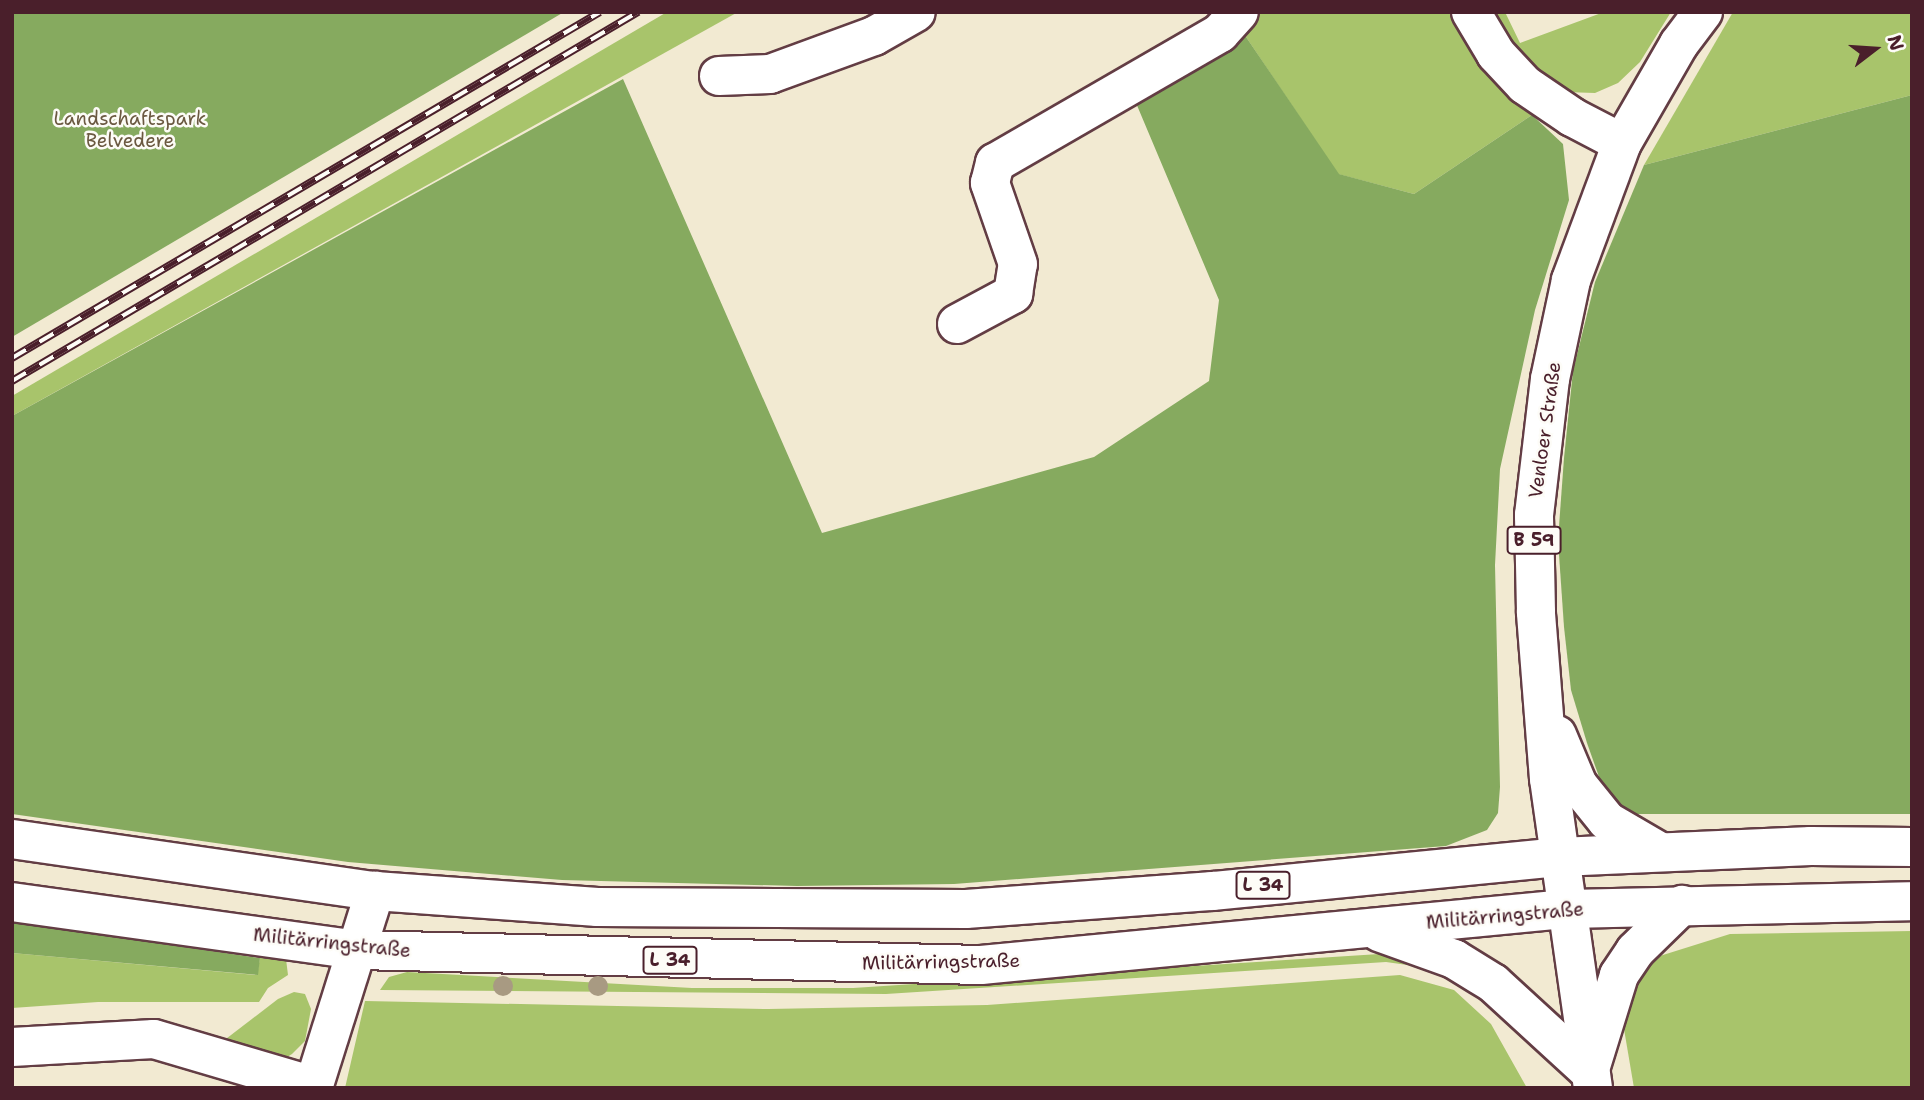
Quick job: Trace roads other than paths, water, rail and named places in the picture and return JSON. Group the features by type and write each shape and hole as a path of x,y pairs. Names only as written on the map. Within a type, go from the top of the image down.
{"main road":[{"path":"719,76 769,74 874,36 916,12"},
{"path":"957,324 1013,294 1018,264 990,183 995,163 1220,33 1239,12"},
{"path":"1471,12 1496,54 1525,85 1572,117 1622,143"},
{"name":"Venloer Straße","path":"1591,1080 1559,857 1543,702 1534,515 1550,379 1571,280 1622,143 1679,44 1703,12"},
{"path":"1543,702 1578,785 1607,821 1657,850"},
{"name":"L 34","path":"12,839 375,891 597,907 966,909 1657,850 1912,847"},
{"path":"12,1047 155,1039 314,1087 375,891"},
{"name":"Militärringstraße","path":"12,902 358,950 981,965 1566,909 1912,901"},
{"path":"1370,928 1454,959 1493,983 1591,1080 1619,975 1634,951 1682,905"}],"railway":[{"path":"12,358 600,12"},
{"path":"12,381 638,12"}],"park label":[{"name":"Landschaftspark Belvedere","path":"130,130"}]}
